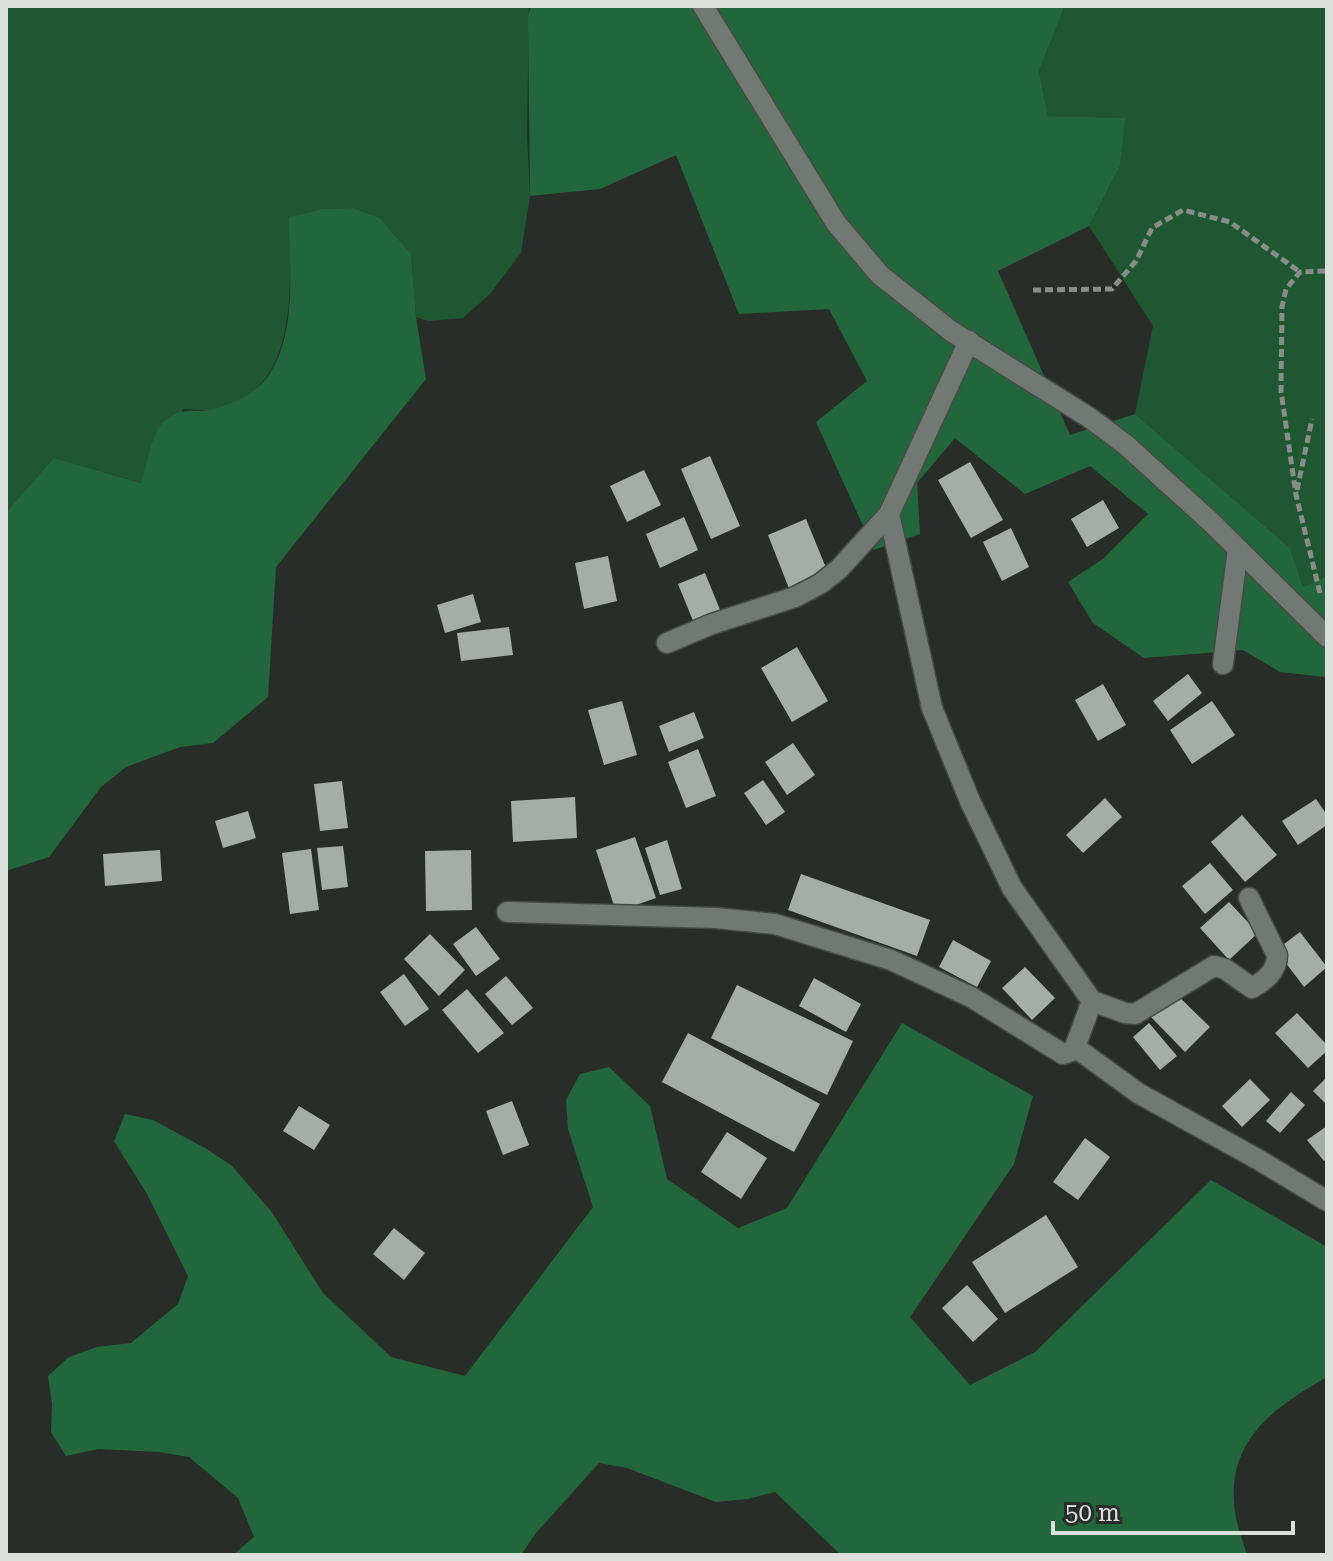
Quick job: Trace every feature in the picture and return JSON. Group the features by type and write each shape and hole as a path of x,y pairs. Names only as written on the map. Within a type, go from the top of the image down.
{"street":[{"path":"703,6 836,223 880,275 951,331 1090,418 1126,445 1326,636"},
{"path":"667,643 712,624 795,597 820,584 839,569 889,514 969,341"},
{"path":"889,514 932,708 970,801 1012,888 1092,1001 1135,1014 1214,966 1225,969 1252,988 1264,981 1277,964 1277,955 1249,898"},
{"path":"1223,664 1238,549"},
{"path":"507,912 716,918 775,924 891,960 971,997 1063,1054 1075,1047 1092,1001"},
{"path":"1075,1047 1138,1093 1327,1201"}],"path":[{"path":"1033,290 1112,289 1136,261 1152,228 1183,210 1230,222 1300,272 1327,271"},
{"path":"1300,272 1286,289 1282,307 1281,391 1296,495 1317,577 1326,636"},
{"path":"1296,495 1312,419"}],"green space":[{"path":"6,6 529,6 527,135 530,196 521,253 490,294 463,318 429,321 416,317 411,254 380,218 353,208 322,209 290,217 289,303 285,332 276,359 263,382 242,399 214,410 183,409 142,483 54,458 6,512"},
{"path":"531,6 1065,6 1039,71 1048,116 1125,118 1120,166 1089,226 998,271 1070,435 1135,414 1290,548 1303,587 1327,576 1325,677 1280,672 1243,650 1144,658 1093,623 1068,582 1103,559 1148,514 1090,466 1025,494 955,438 917,483 920,534 874,550 816,422 867,381 829,309 739,314 676,155 600,189 530,196 528,16"},
{"path":"1065,6 1327,6 1327,576 1303,587 1290,548 1135,414 1153,326 1089,226 1120,166 1124,118 1048,116 1039,71"},
{"path":"353,208 380,218 411,254 416,317 426,379 276,567 268,697 213,743 180,747 126,767 101,787 49,857 6,871 6,512 54,458 141,483 155,436 169,418 183,412 218,408 259,386 278,357 288,319 289,217 322,209"},
{"path":"902,1023 1033,1096 1014,1164 910,1317 970,1385 1035,1352 1211,1180 1327,1247 1327,1377 1288,1401 1245,1446 1234,1487 1236,1518 1247,1555 841,1555 775,1492 716,1502 627,1468 599,1463 536,1533 521,1555 233,1555 254,1537 238,1498 189,1457 98,1449 66,1456 51,1432 52,1404 48,1376 69,1357 97,1347 131,1343 178,1304 188,1276 147,1194 114,1141 125,1114 153,1120 232,1166 271,1211 323,1293 391,1357 465,1376 593,1207 568,1129 566,1100 580,1074 609,1067 650,1106 667,1179 738,1228 787,1208"}],"building":[{"path":"710,456 740,526 711,539 681,469"},
{"path":"970,462 1003,520 971,538 938,480"},
{"path":"644,470 661,505 627,522 610,486"},
{"path":"1103,500 1119,528 1087,547 1071,519"},
{"path":"684,517 698,550 660,568 646,534"},
{"path":"806,519 829,575 790,591 768,535"},
{"path":"1011,528 1029,567 1002,581 983,542"},
{"path":"608,556 617,601 584,609 575,563"},
{"path":"705,573 723,617 696,628 678,584"},
{"path":"473,594 481,622 445,633 437,605"},
{"path":"509,627 513,655 461,661 457,633"},
{"path":"797,647 828,701 792,722 761,668"},
{"path":"1188,674 1202,693 1168,721 1153,701"},
{"path":"1103,684 1126,725 1098,741 1075,700"},
{"path":"622,701 637,755 604,765 588,710"},
{"path":"1212,701 1235,735 1192,764 1170,730"},
{"path":"694,712 704,738 669,752 659,726"},
{"path":"793,743 815,775 787,795 765,762"},
{"path":"698,749 716,796 686,808 668,762"},
{"path":"763,780 785,812 766,825 744,793"},
{"path":"342,781 348,828 320,831 314,784"},
{"path":"575,797 577,838 513,842 511,801"},
{"path":"1105,798 1122,817 1083,853 1066,835"},
{"path":"1316,799 1327,815 1327,825 1298,845 1282,821"},
{"path":"248,811 256,838 223,848 215,821"},
{"path":"1242,815 1277,855 1245,882 1211,842"},
{"path":"635,837 656,898 616,912 596,850"},
{"path":"667,840 682,889 660,895 645,848"},
{"path":"343,846 348,887 322,890 317,848"},
{"path":"311,849 319,910 290,914 282,853"},
{"path":"160,850 162,881 105,886 103,854"},
{"path":"471,850 472,910 426,911 425,851"},
{"path":"1210,863 1233,890 1205,914 1182,886"},
{"path":"801,874 930,920 917,956 788,910"},
{"path":"1229,902 1258,933 1229,960 1200,928"},
{"path":"476,927 500,959 476,976 453,944"},
{"path":"1300,932 1327,967 1304,987 1276,950"},
{"path":"430,934 465,970 439,996 404,959"},
{"path":"953,940 991,961 977,987 939,967"},
{"path":"1025,967 1055,998 1032,1020 1002,988"},
{"path":"404,974 429,1009 405,1026 380,992"},
{"path":"506,976 533,1008 512,1025 485,994"},
{"path":"814,978 861,1004 846,1032 799,1006"},
{"path":"737,985 853,1041 827,1095 711,1038"},
{"path":"467,989 504,1033 478,1053 442,1010"},
{"path":"1175,993 1210,1027 1185,1052 1151,1017"},
{"path":"1297,1013 1327,1045 1327,1051 1308,1068 1275,1033"},
{"path":"1149,1023 1177,1056 1160,1070 1133,1037"},
{"path":"688,1033 820,1104 794,1152 662,1082"},
{"path":"1327,1077 1327,1105 1313,1091"},
{"path":"1250,1079 1270,1100 1242,1127 1222,1106"},
{"path":"1291,1092 1305,1105 1280,1133 1266,1121"},
{"path":"512,1101 529,1145 503,1155 486,1111"},
{"path":"299,1106 330,1125 314,1150 283,1131"},
{"path":"1327,1126 1327,1159 1324,1161 1307,1140"},
{"path":"727,1132 767,1158 741,1199 701,1172"},
{"path":"1085,1138 1110,1157 1078,1200 1053,1182"},
{"path":"1046,1215 1078,1267 1005,1313 972,1262"},
{"path":"394,1228 425,1253 404,1280 373,1254"},
{"path":"967,1285 998,1319 973,1342 942,1308"}]}
